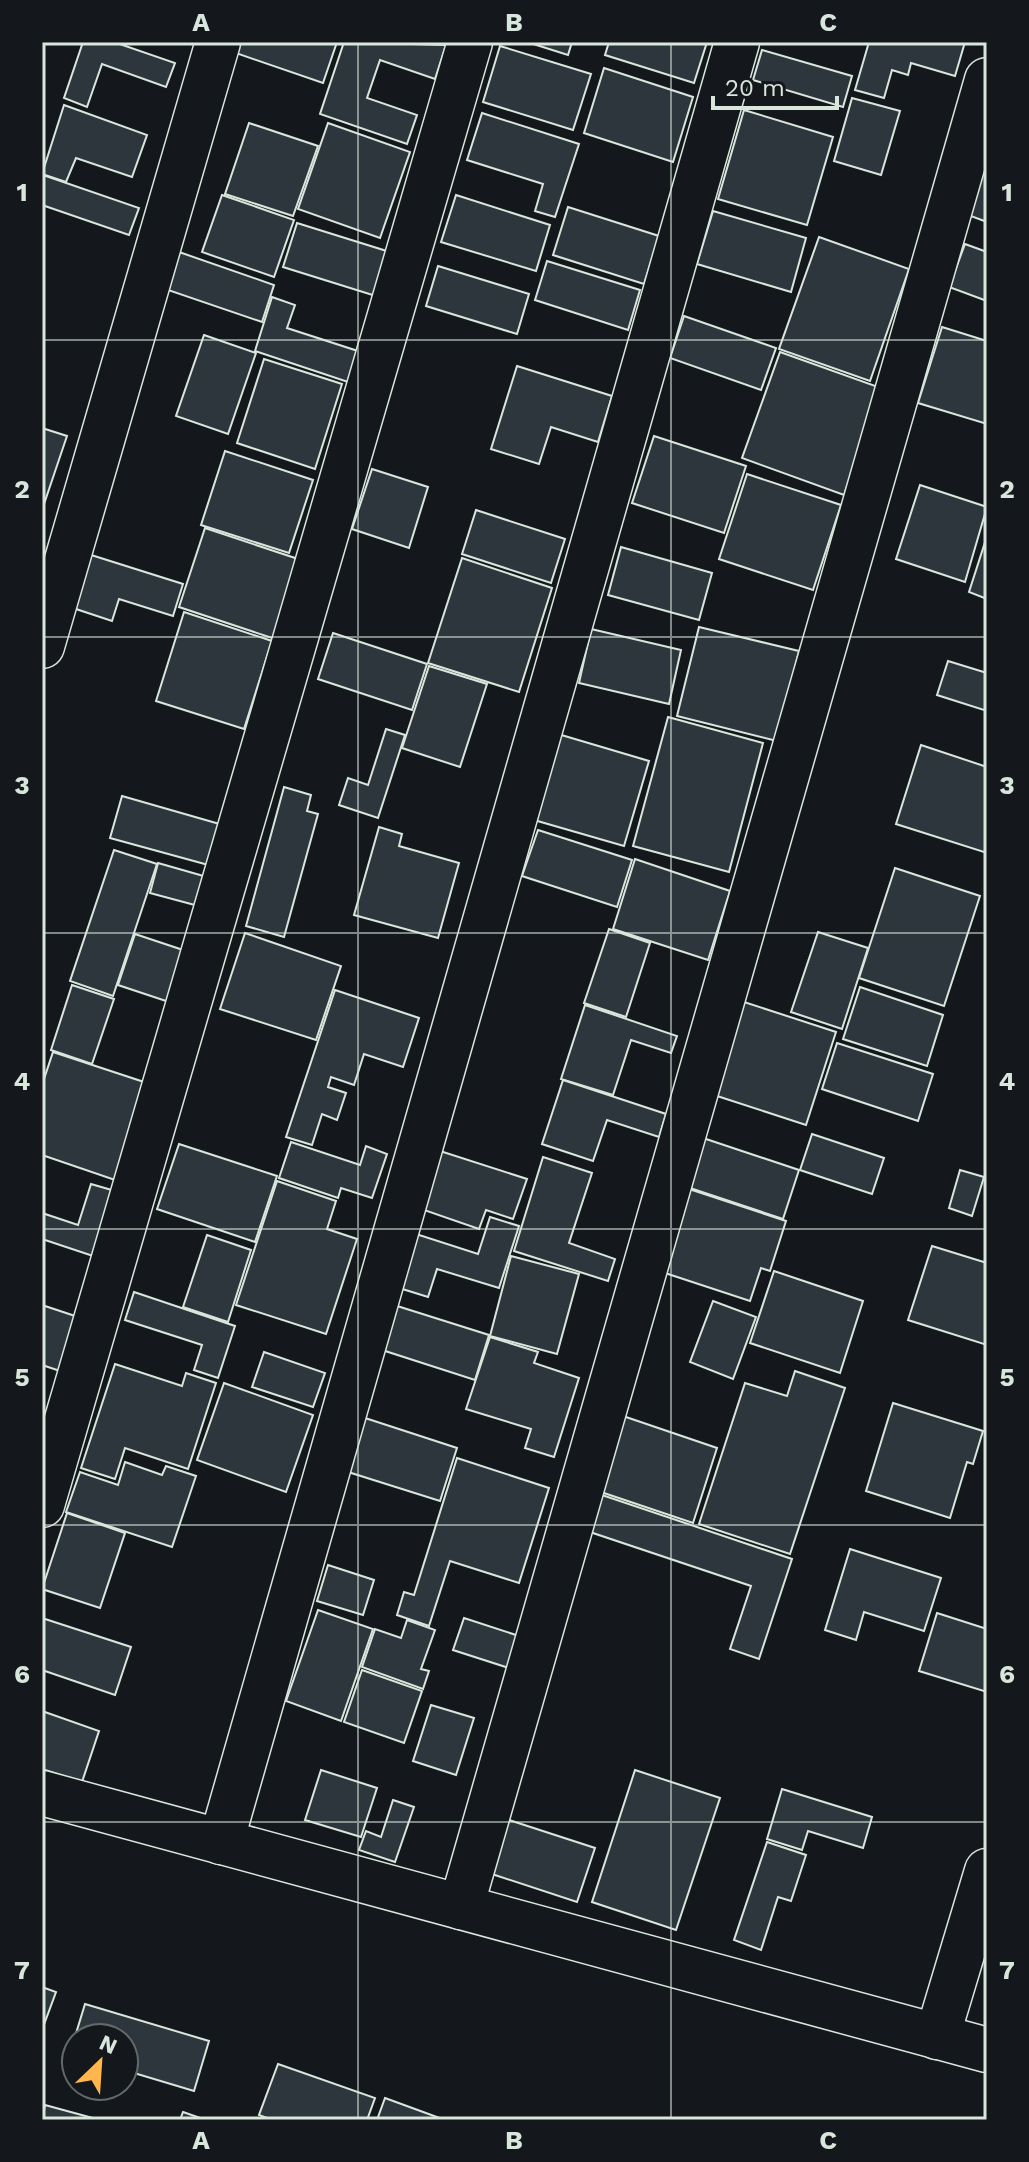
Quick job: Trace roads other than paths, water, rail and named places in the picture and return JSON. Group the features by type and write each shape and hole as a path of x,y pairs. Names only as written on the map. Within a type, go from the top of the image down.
{"street":[{"path":"42,646 218,42"},
{"path":"42,1505 470,42"},
{"path":"221,1842 737,42"},
{"path":"461,1907 987,80"},
{"path":"42,1793 987,2050"},
{"path":"937,2037 987,1871"}]}
